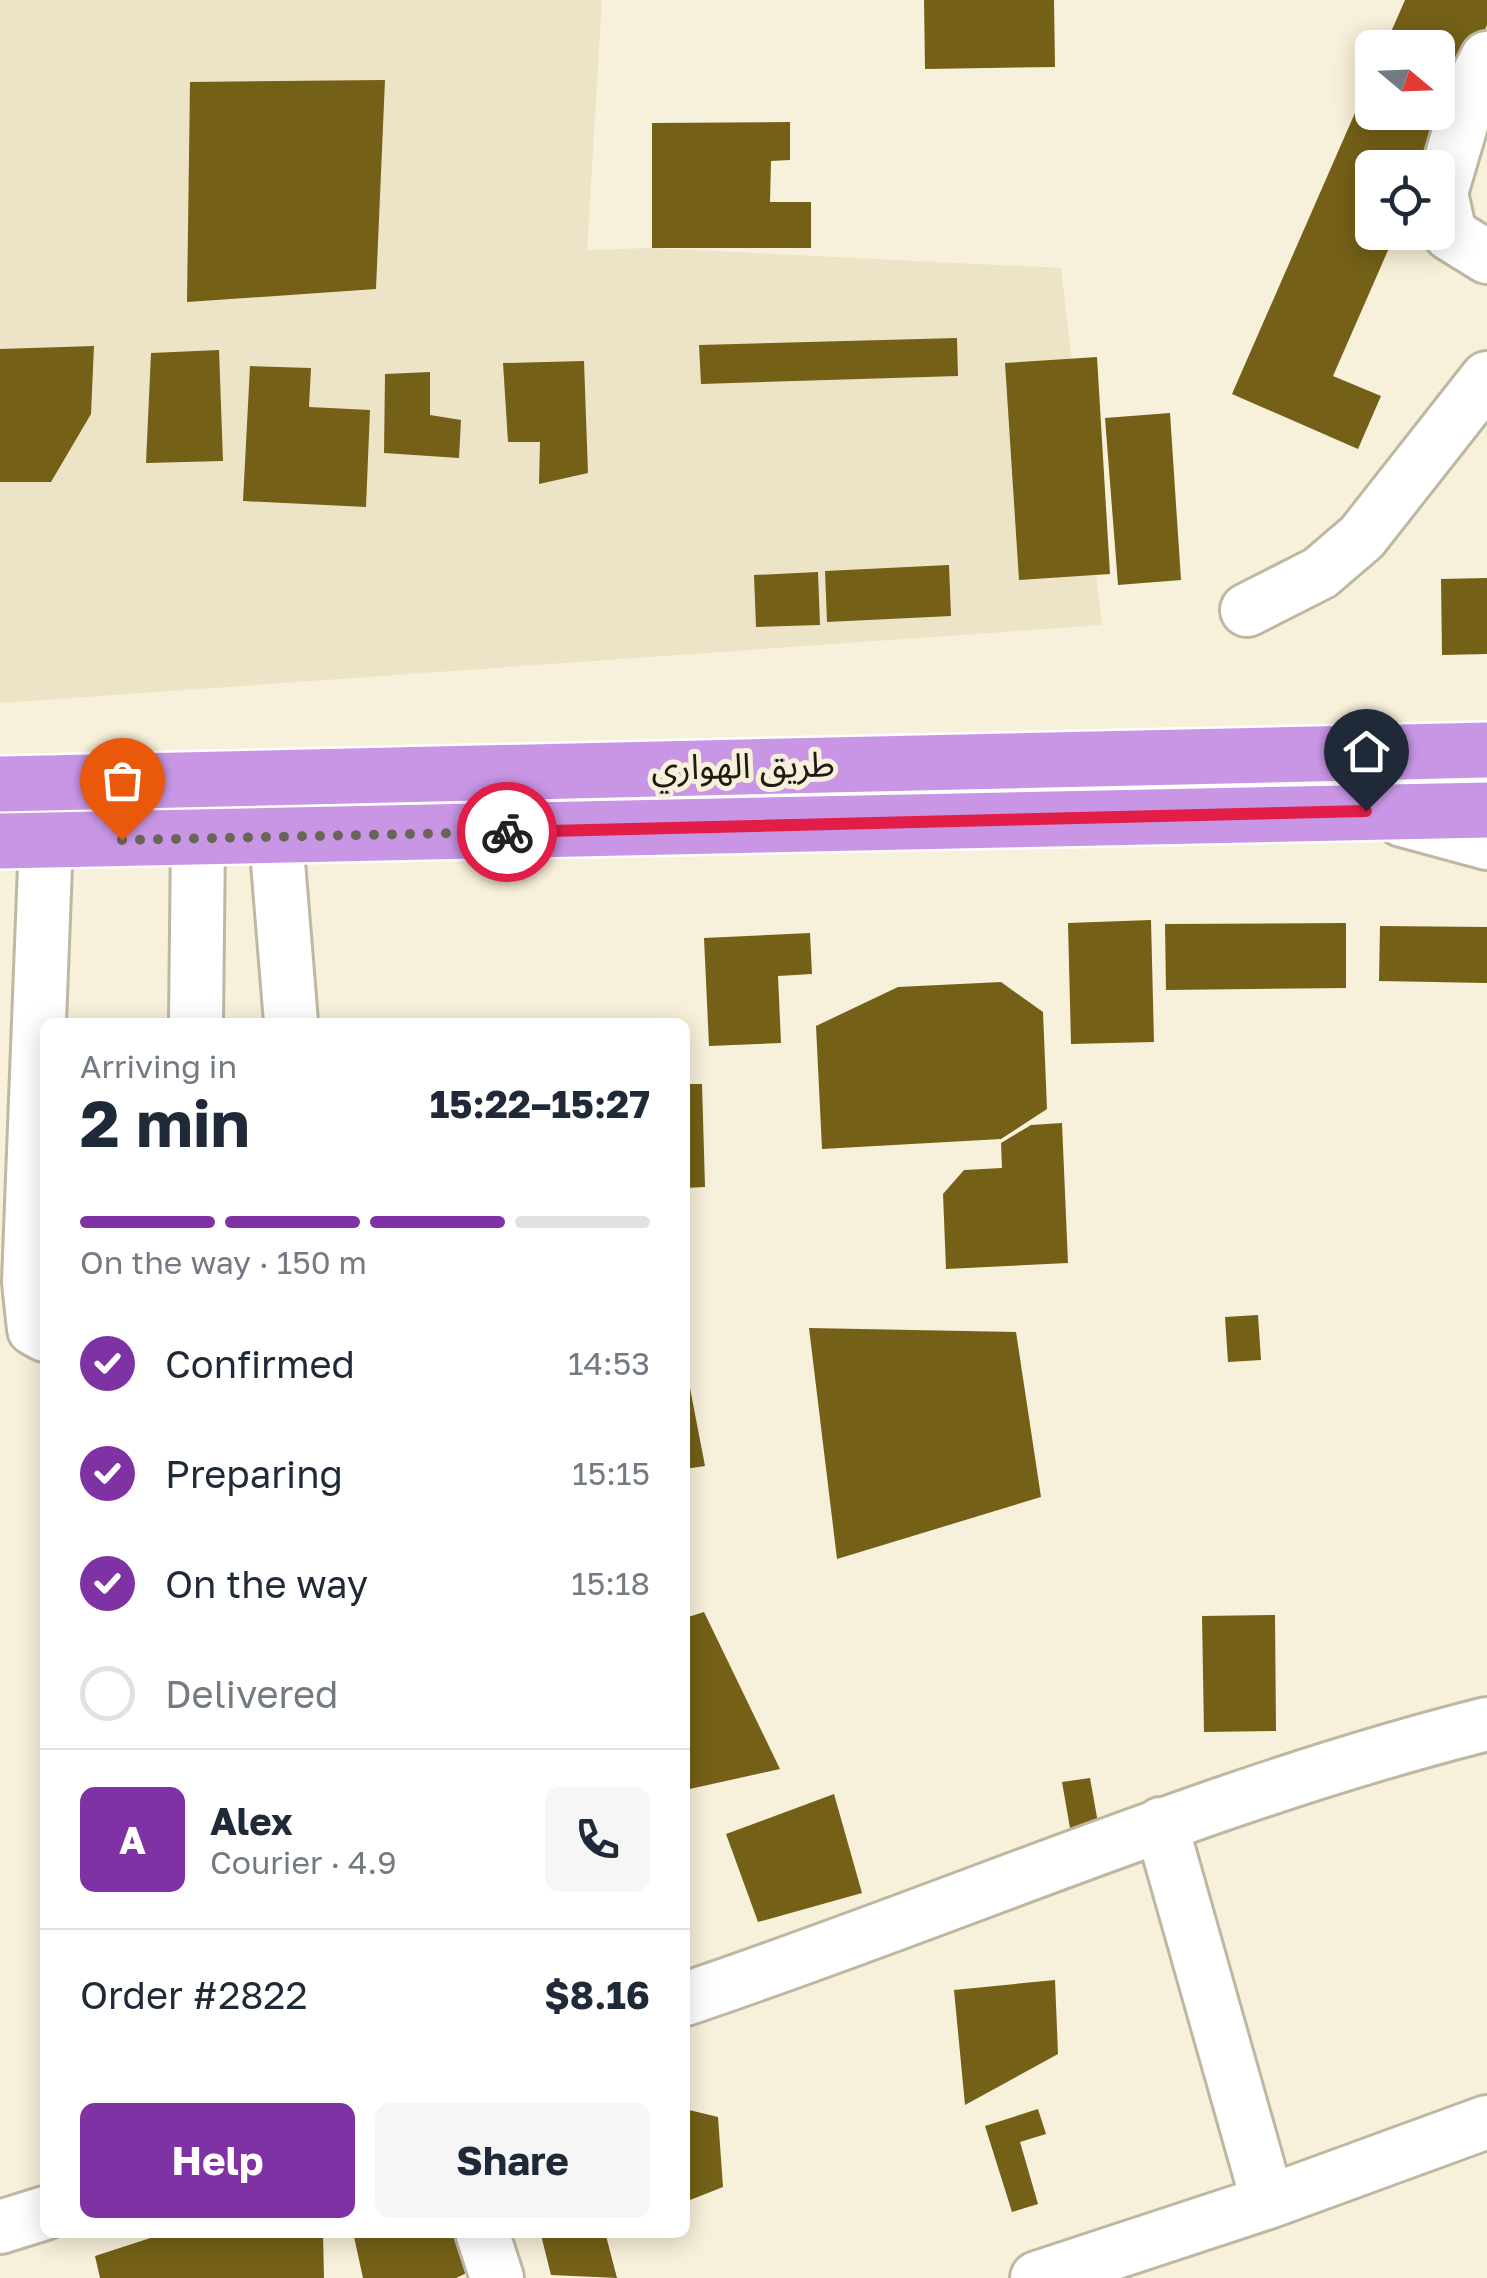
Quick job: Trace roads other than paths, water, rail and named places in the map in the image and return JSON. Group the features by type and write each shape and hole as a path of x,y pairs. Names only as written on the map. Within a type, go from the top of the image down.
{"highway":[{"name":"طريق الهواري","path":"0,784 1487,750"},
{"name":"طريق الهواري","path":"23,841 1487,810"}],"street":[{"path":"1487,58 1472,88 1441,193 1450,234 1487,257"},
{"path":"1247,610 1320,573 1362,538 1487,378"},
{"path":"1366,811 1487,843"},
{"path":"276,838 291,1018"},
{"path":"196,1018 198,839"},
{"path":"23,841 40,1141 29,1282 34,1329 40,1332"},
{"path":"690,1997 834,1949 1160,1824 1394,1747 1487,1724"},
{"path":"1160,1824 1268,2202"},
{"path":"1036,2278 1268,2202 1487,2122"},
{"path":"0,2227 40,2214"},
{"path":"484,2238 498,2278"}]}
